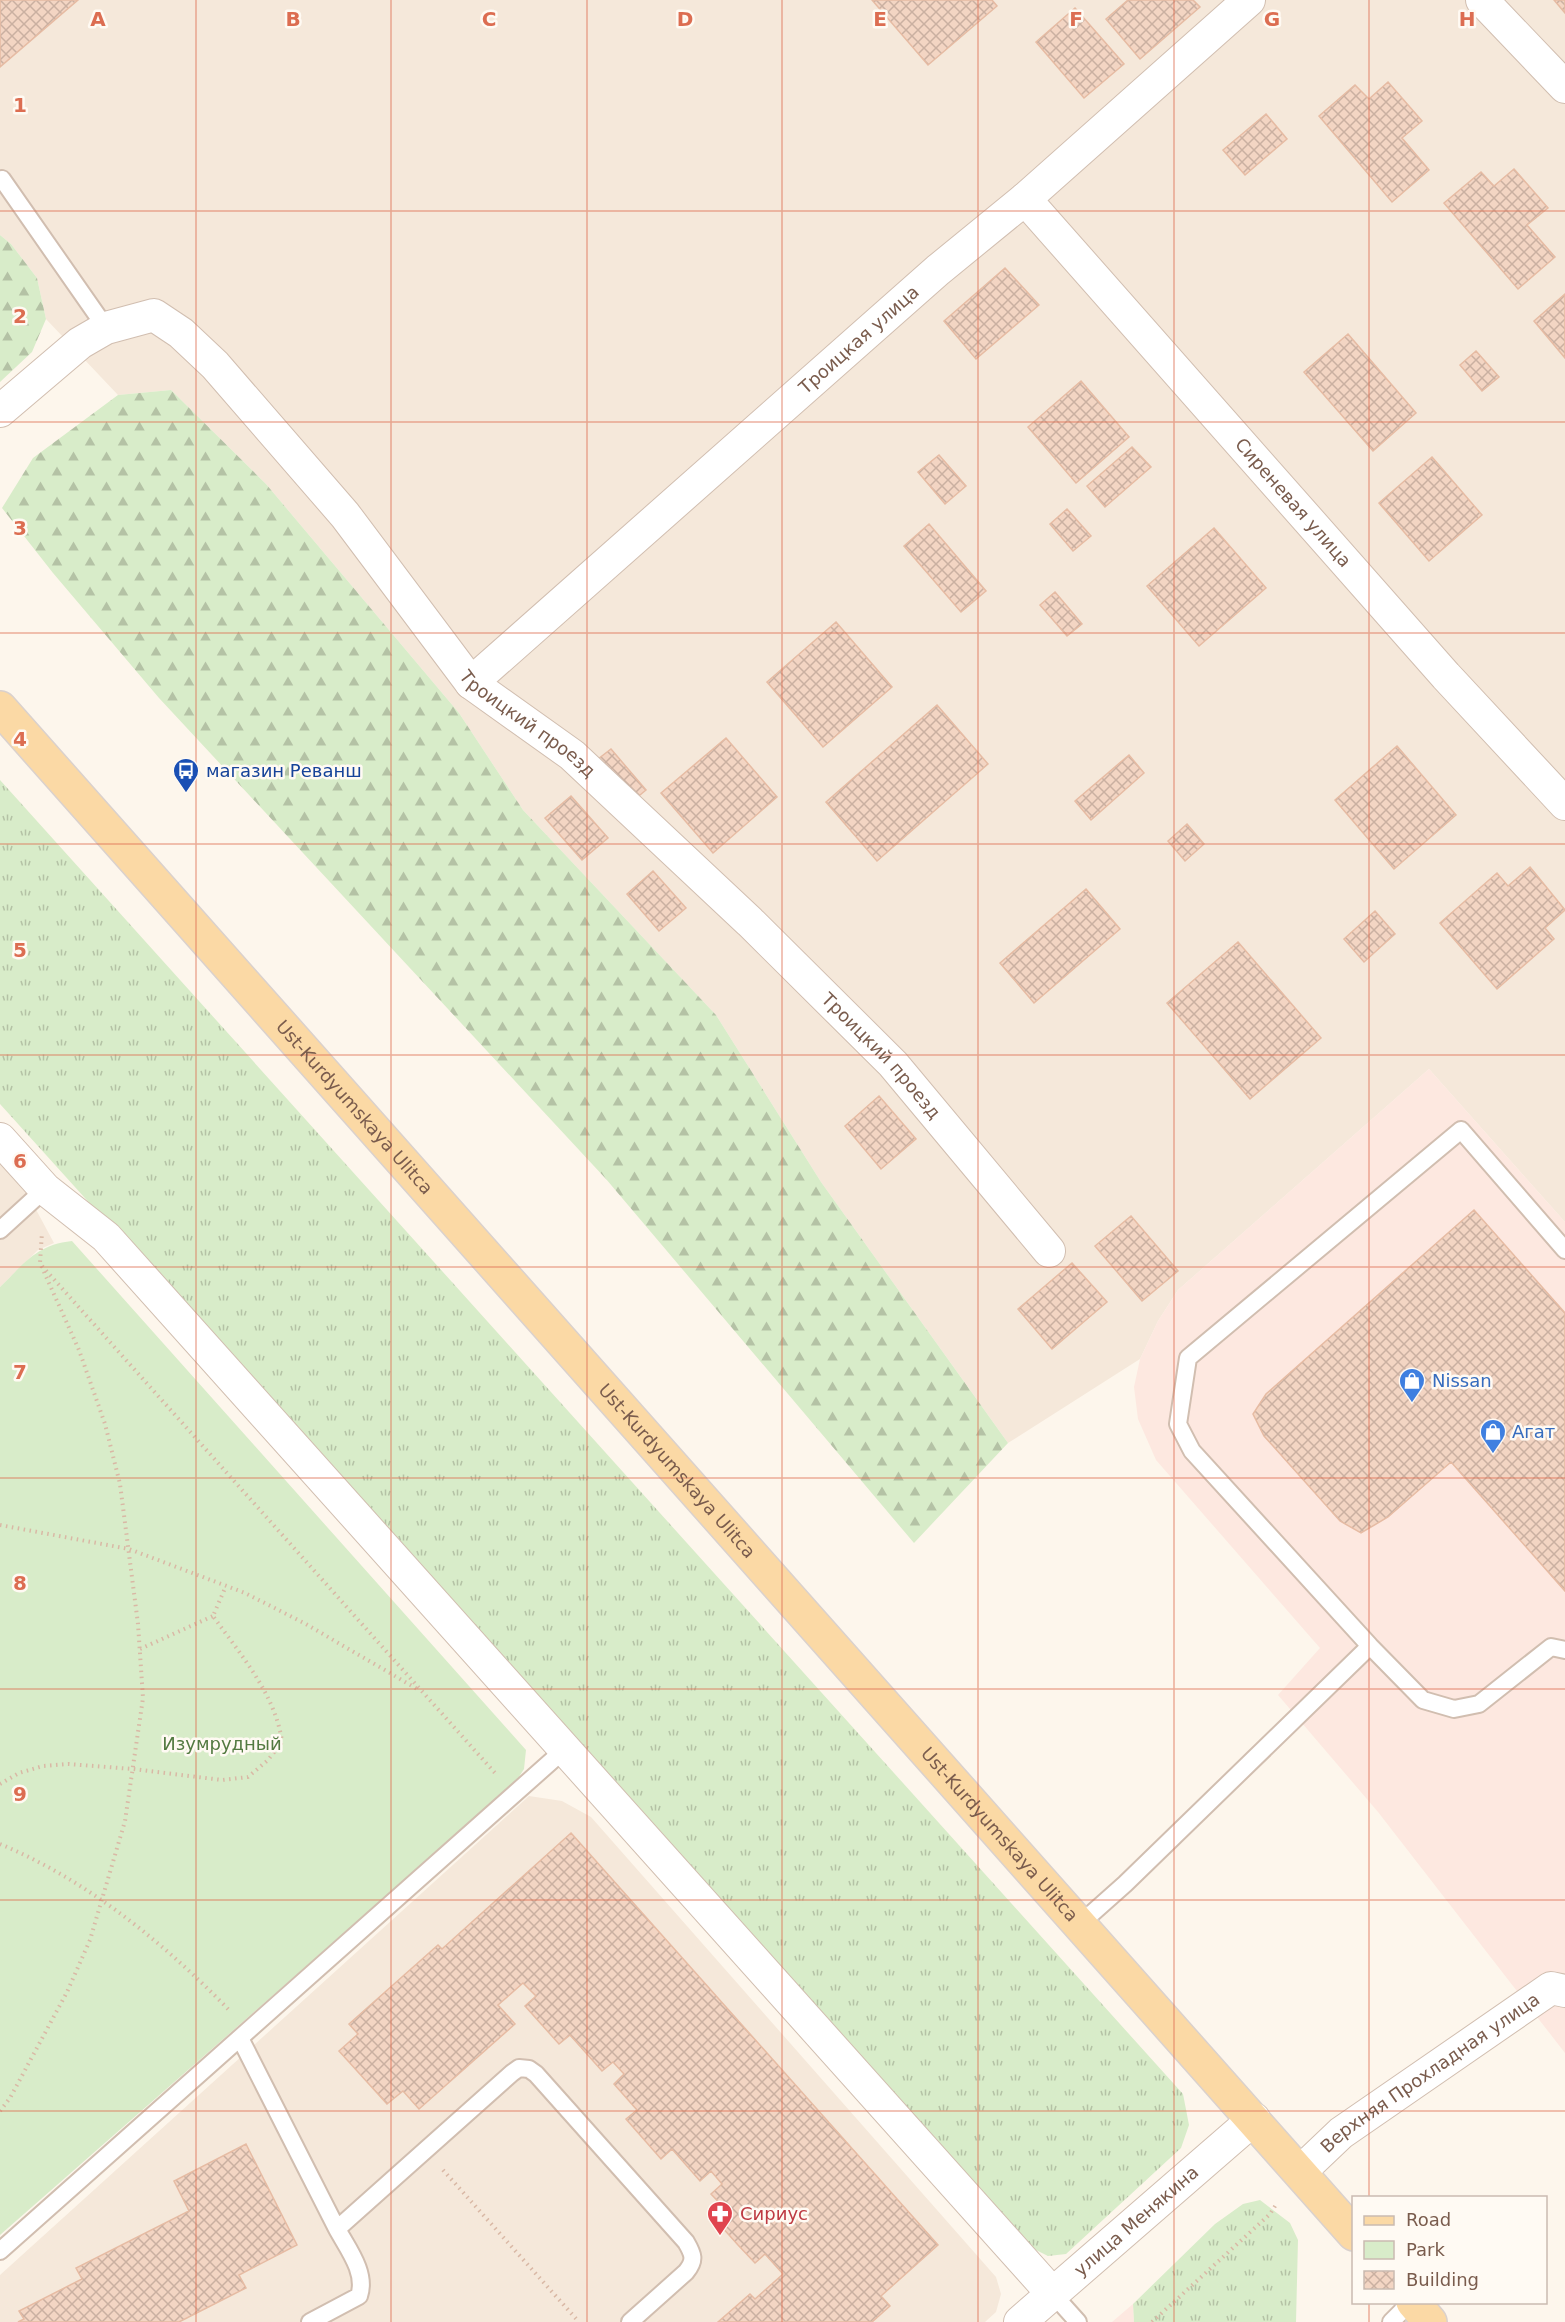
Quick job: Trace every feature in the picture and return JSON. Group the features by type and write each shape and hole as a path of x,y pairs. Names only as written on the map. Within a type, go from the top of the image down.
{"main road":[{"name":"Ust-Kurdyumskaya Ulitca","path":"0,708 1254,2119 1352,2233"},
{"path":"1414,2304 1430,2322"}],"street":[{"name":"Троицкая улица","path":"471,683 938,270 1025,199 1249,0"},
{"path":"1482,0 1565,87"},
{"name":"Сиреневая улица","path":"1025,199 1446,676 1565,804"},
{"name":"Троицкий проезд","path":"0,411 80,343 106,328 154,315 181,333 215,365 345,515 471,683 572,755 767,939 893,1064 1048,1251"},
{"path":"0,1139 45,1189 106,1237 1052,2293"},
{"name":"Верхняя Прохладная улица","path":"1300,2172 1341,2133 1551,1988 1565,1991"},
{"name":"улица Менякина","path":"1020,2322 1254,2119"}],"lane":[{"path":"2,178 106,328"},
{"path":"1565,1250 1461,1130 1188,1358 1178,1424 1192,1451 1370,1646 1423,1700 1454,1709 1479,1704 1551,1647 1565,1650"},
{"path":"0,1230 45,1189"},
{"path":"1080,1924 1125,1884 1370,1646"},
{"path":"0,2252 565,1749"},
{"path":"244,2034 363,2284 359,2296 310,2322"},
{"path":"337,2229 512,2073 519,2068 529,2069 537,2074 686,2242 693,2254 693,2264 686,2272 630,2322"},
{"path":"1052,2293 1078,2322"},
{"path":"1392,2322 1410,2304"}],"path":[{"path":"0,2111 10,2098 68,1992 90,1940 125,1821 143,1698 140,1649 120,1484 105,1424 79,1350 40,1263 45,1189"},
{"path":"40,1263 513,1794"},
{"path":"0,1525 129,1549 226,1586 304,1623 422,1692"},
{"path":"140,1649 213,1616 226,1586"},
{"path":"0,1784 19,1773 43,1766 68,1764 222,1780 248,1777 267,1761 282,1742 279,1722 265,1693 213,1616"},
{"path":"0,1844 58,1874 103,1901 199,1979 244,2034"},
{"path":"425,2150 579,2322"},
{"path":"1152,2322 1270,2214 1300,2172"}],"shaded area":[{"path":"0,0 1565,0 1565,1222 1429,1069 1178,1290 1158,1321 1140,1359 1008,1443 821,1182 716,1015 523,810 459,713 266,484 171,390 118,395 46,319 37,278 11,244 0,235"},
{"path":"1429,1069 1565,1222 1565,2053 1378,1812 1278,1695 1320,1648 1156,1460 1138,1419 1134,1387 1140,1359 1158,1321 1178,1290"},
{"path":"0,1163 26,1191 54,1243 38,1250 0,1287"},
{"path":"529,1796 562,1801 591,1817 996,2277 1001,2294 996,2312 985,2322 0,2322 0,2275"},
{"path":"1133,2304 1134,2322 1112,2322"}],"green space":[{"path":"0,235 11,244 37,278 46,319 32,352 0,382"},
{"path":"171,390 266,484 459,713 523,810 716,1015 821,1182 1008,1443 914,1543 606,1179 159,698 53,573 2,508 33,458 118,395"},
{"path":"0,780 1183,2094 1189,2125 1181,2148 1066,2254 1048,2256 1034,2249 0,1104"},
{"name":"Изумрудный","path":"72,1241 526,1750 524,1769 515,1783 0,2235 0,1287 32,1256 49,1246"},
{"path":"1260,2200 1290,2223 1298,2240 1296,2322 1134,2322 1133,2304 1215,2224 1243,2204"}],"building":[{"path":"0,0 78,0 0,67"},
{"path":"872,0 992,0 997,6 928,65"},
{"path":"1128,0 1193,0 1200,7 1140,59 1106,19"},
{"path":"1554,0 1565,0 1565,13"},
{"path":"1075,8 1124,64 1084,98 1036,42"},
{"path":"1388,82 1422,121 1402,138 1429,170 1392,202 1319,116 1355,85 1369,99"},
{"path":"1266,114 1287,139 1245,175 1223,150"},
{"path":"1514,169 1548,208 1527,225 1555,257 1518,289 1444,203 1481,172 1494,186"},
{"path":"1005,268 1039,305 976,359 944,321"},
{"path":"1565,294 1565,358 1534,321"},
{"path":"1348,334 1416,413 1373,451 1304,372"},
{"path":"1476,351 1499,377 1482,391 1460,365"},
{"path":"1081,381 1129,437 1076,483 1028,427"},
{"path":"1132,447 1151,467 1105,507 1087,486"},
{"path":"939,455 966,486 945,504 918,472"},
{"path":"1432,457 1482,515 1429,561 1379,503"},
{"path":"1067,509 1091,536 1073,551 1050,524"},
{"path":"929,524 986,591 961,612 904,546"},
{"path":"1214,528 1266,588 1199,646 1147,586"},
{"path":"1055,592 1082,624 1067,636 1040,605"},
{"path":"836,622 892,687 823,747 767,682"},
{"path":"937,705 988,764 877,861 826,802"},
{"path":"726,738 777,797 713,853 661,793"},
{"path":"1397,746 1456,815 1394,869 1335,800"},
{"path":"611,749 646,790 634,800 598,759"},
{"path":"1129,755 1144,773 1091,820 1075,801"},
{"path":"571,796 608,838 582,860 545,818"},
{"path":"1187,824 1204,844 1185,861 1168,841"},
{"path":"1530,867 1565,910 1545,928 1554,939 1497,989 1440,923 1497,873 1508,886"},
{"path":"653,871 686,908 659,931 627,894"},
{"path":"1086,889 1120,929 1034,1003 1000,963"},
{"path":"1375,911 1395,934 1364,962 1344,939"},
{"path":"1238,942 1321,1038 1250,1099 1167,1003"},
{"path":"879,1096 916,1139 881,1169 845,1126"},
{"name":"Nissan","path":"1474,1210 1565,1313 1565,1591 1451,1462 1388,1517 1361,1533 1340,1521 1264,1436 1253,1414 1266,1394"},
{"path":"1131,1216 1178,1271 1142,1301 1095,1246"},
{"path":"1072,1263 1107,1302 1052,1349 1018,1309"},
{"path":"571,1833 938,2245 881,2296 890,2306 872,2322 718,2322 750,2294 755,2299 783,2274 765,2254 755,2263 721,2226 732,2216 711,2194 722,2184 711,2171 700,2181 672,2149 661,2159 626,2119 637,2110 614,2084 624,2074 613,2062 602,2071 570,2035 559,2044 525,2006 536,1996 523,1983 498,2005 515,2024 419,2109 403,2091 387,2104 339,2051 358,2034 349,2024 438,1945 442,1949"},
{"path":"246,2144 297,2245 239,2275 246,2288 179,2322 18,2322 24,2319 19,2311 82,2279 76,2268 189,2211 174,2181"}],"place":[{"name":"магазин Реванш","path":"186,794"},
{"name":"Nissan","path":"1412,1404"},
{"name":"Агат","path":"1493,1455"},
{"name":"Сириус","path":"720,2237"}]}
